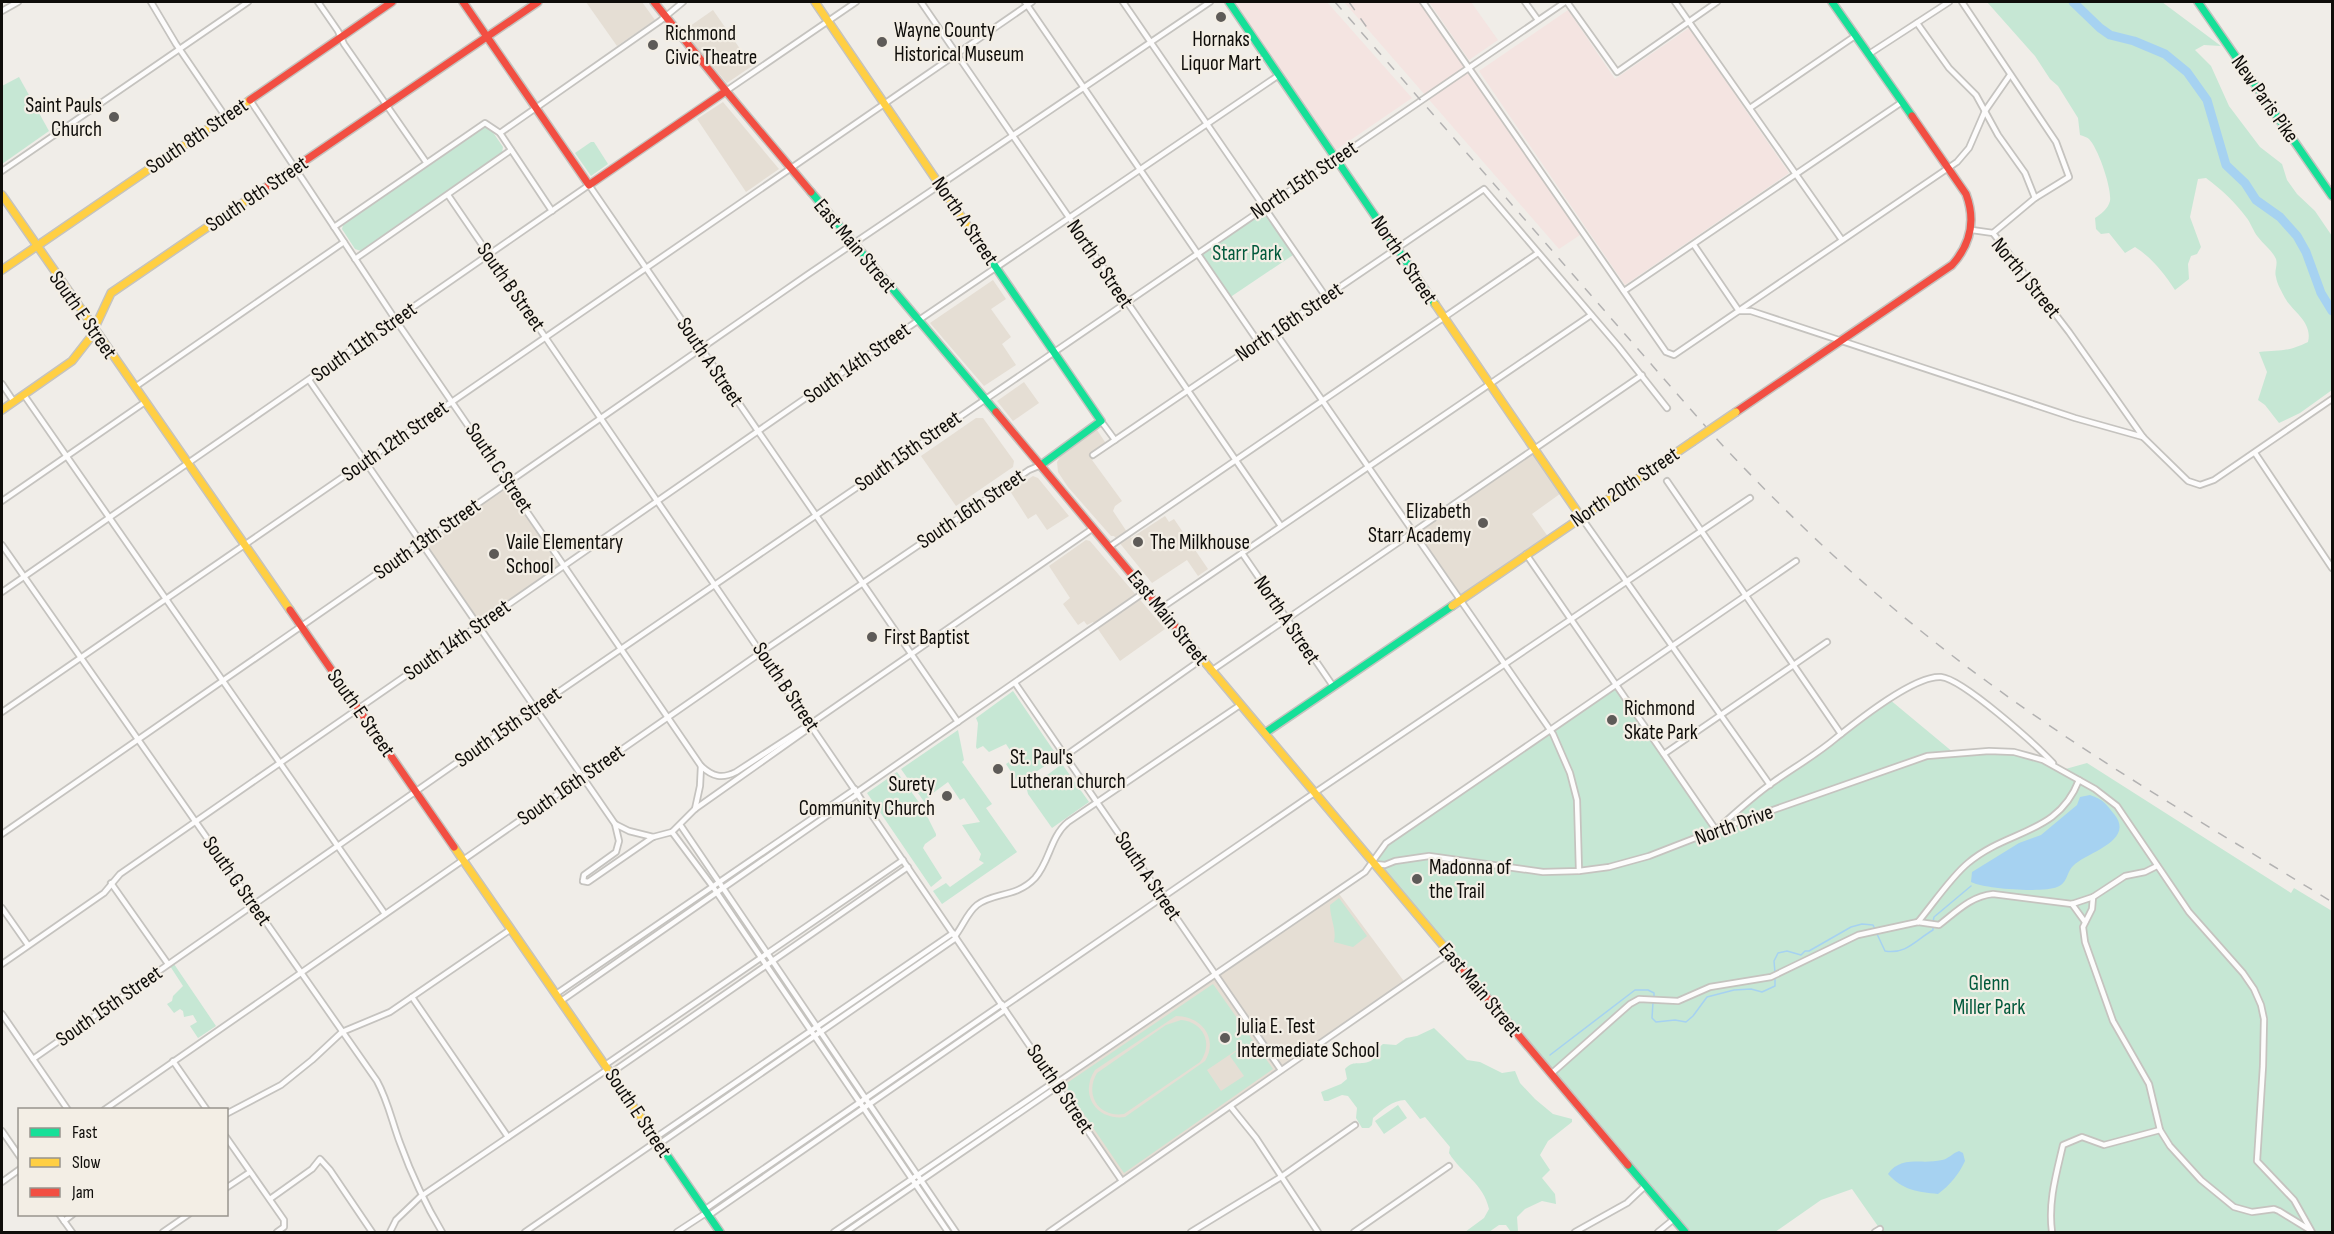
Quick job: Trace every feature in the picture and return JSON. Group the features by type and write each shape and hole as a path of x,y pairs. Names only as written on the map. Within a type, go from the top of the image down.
{"main road":[{"name":"South 8th Street","path":"2,270 392,2"},
{"name":"South A Street","path":"463,2 589,185"},
{"name":"South 9th Street","path":"2,410 72,361 84,348 111,294 538,2"},
{"name":"East Main Street","path":"654,2 789,168 1041,465 1092,529 1684,1233"},
{"name":"North A Street","path":"815,2 1101,421"},
{"name":"North E Street","path":"1229,2 1581,517"},
{"name":"North J Street","path":"1832,2 1969,201 1972,230"},
{"name":"New Paris Pike","path":"2198,2 2332,196"},
{"name":"South 11th Street","path":"589,185 726,91"},
{"name":"South E Street","path":"2,195 720,1233"},
{"name":"North 20th Street","path":"1265,733 1952,265 1963,253 1972,230"},
{"path":"1041,465 1101,421"}],"street":[{"path":"2,11 18,2"},
{"path":"151,2 179,49 225,116"},
{"path":"2,171 248,2"},
{"path":"318,2 426,162"},
{"path":"500,133 683,2"},
{"path":"726,91 856,2"},
{"name":"North B Street","path":"921,2 1281,526"},
{"path":"1028,2 1259,343"},
{"name":"South 12th Street","path":"2,712 1028,2"},
{"path":"1123,2 1326,297"},
{"name":"South 13th Street","path":"2,834 853,244 1210,2"},
{"path":"1423,2 1666,352 1674,355 1958,162 1969,148 1985,111 2010,75"},
{"path":"1525,2 1538,20"},
{"path":"1566,2 1617,72 1717,2"},
{"name":"North 15th Street","path":"984,399 1566,2"},
{"path":"1676,2 1842,240"},
{"path":"1869,54 1949,2"},
{"path":"1962,2 2060,148 2069,177 2035,198 1993,233"},
{"path":"1917,23 1944,62 1972,91 1998,135 2025,173 2035,198"},
{"path":"1750,108 1855,36"},
{"name":"South 14th Street","path":"2,964 104,893 120,874 195,821 918,321 1279,75"},
{"name":"South C Street","path":"250,99 355,259 668,717"},
{"path":"1624,291 1902,102"},
{"path":"334,227 485,123 500,133 552,211"},
{"path":"355,259 511,150"},
{"name":"South 11th Street","path":"2,592 589,185"},
{"name":"South A Street","path":"589,185 958,722"},
{"name":"North 16th Street","path":"1093,455 1484,189 1538,253"},
{"name":"South B Street","path":"448,195 1122,1181"},
{"name":"North J Street","path":"1972,230 1993,233 2069,332 2143,437 2185,479 2201,485 2214,480 2254,453"},
{"path":"135,387 344,242"},
{"path":"1694,245 1738,311"},
{"path":"1109,547 1538,253 1642,375 1667,408"},
{"path":"1738,311 1751,311 2075,418 2143,437"},
{"path":"1160,609 1591,315"},
{"path":"1275,332 1550,730 1570,772 1577,800 1579,871"},
{"path":"1211,671 1642,375"},
{"path":"309,380 615,824 619,842 616,852 584,875 583,881 588,882 653,837 672,832 681,826 695,809 808,729 811,724"},
{"path":"2,384 14,402"},
{"path":"24,394 385,914"},
{"name":"South 15th Street","path":"33,1059 337,845 984,399"},
{"path":"2332,399 2254,453 2332,568"},
{"path":"2,501 145,402"},
{"name":"North A Street","path":"1101,421 1115,440"},
{"name":"South 16th Street","path":"107,1108 862,583 1027,471 1041,465"},
{"path":"1526,554 1716,830 1770,785 1840,734 1667,481"},
{"path":"706,1213 866,1098 1750,498"},
{"path":"1581,517 1770,785"},
{"path":"668,717 701,766 715,777 736,772 811,724 1092,529"},
{"name":"South G Street","path":"2,545 384,1095 420,1197 442,1233"},
{"name":"North A Street","path":"1242,553 1333,687"},
{"path":"846,1233 1056,1084 1365,872 1386,843 1796,561"},
{"path":"559,998 722,889 1146,591"},
{"path":"1664,754 1827,642"},
{"path":"1065,756 1202,659"},
{"name":"North Drive","path":"1840,734 1905,690 1940,677 1956,684 1998,714 2062,770"},
{"name":"South A Street","path":"1015,683 1281,1070"},
{"path":"657,1141 820,1033 954,936 976,906 987,900 1014,893 1031,882 1042,868 1053,841 1062,827 1240,705"},
{"name":"North Drive","path":"1373,864 1385,865 1399,860 1429,856 1533,871 1579,871 1618,865 1649,856 1927,756 1977,751 2014,752 2043,760 2079,780 2117,806 2188,912 2243,973 2258,997 2264,1019 2256,1158 2259,1165 2294,1200 2311,1231"},
{"path":"695,809 701,766"},
{"path":"1918,922 1969,862 2020,833 2053,818 2071,799 2079,780"},
{"path":"559,998 712,887 857,792"},
{"path":"615,824 628,831 653,837"},
{"path":"681,826 956,1233"},
{"path":"672,832 948,1233"},
{"path":"608,1069 760,957 903,860"},
{"path":"1551,1074 1629,1004 1639,999 1678,1001 1710,987 1771,977 1850,937 1918,922 1934,925 1968,902 1987,895 2072,904 2093,897 2125,876 2145,872 2157,866"},
{"path":"390,1233 396,1220 420,1197 608,1069 766,966 908,867"},
{"path":"111,883 168,964"},
{"path":"2093,897 2092,909 2085,922 2085,942 2113,1021 2149,1084 2160,1131 2170,1146 2201,1180 2234,1207 2252,1212 2279,1210 2311,1231"},
{"path":"2072,904 2085,922"},
{"path":"2,908 28,945"},
{"path":"228,1113 281,1085 342,1032 390,1012 511,928"},
{"path":"525,1233 811,1031 954,936"},
{"path":"1049,1233 1449,953"},
{"path":"412,997 508,1137"},
{"path":"677,1233 870,1104 1003,1007"},
{"path":"2,1014 68,1108"},
{"path":"173,1061 206,1108"},
{"path":"834,1233 1056,1084"},
{"path":"1231,1107 1254,1135 1318,1233"},
{"path":"1191,1233 1281,1177 1355,1125"},
{"path":"2,1131 18,1154"},
{"path":"2052,1233 2050,1217 2054,1179 2063,1145 2082,1137 2104,1145 2160,1131"},
{"path":"228,1140 284,1220 282,1228 277,1233"},
{"path":"270,1199 312,1169 320,1159 330,1170 372,1233"},
{"path":"1354,1233 1449,1166"},
{"path":"2,1182 18,1170"},
{"path":"228,1187 250,1172"},
{"path":"1575,1233 1627,1203 1645,1186"},
{"path":"60,1216 72,1233"},
{"path":"64,1221 72,1216"},
{"path":"163,1233 188,1216"},
{"path":"1658,1233 1674,1220"}],"shaded area":[{"path":"586,2 642,2 655,20 617,46"},
{"path":"1235,2 1327,2 1412,98 1336,150"},
{"path":"1344,2 1422,2 1583,233 1559,249"},
{"path":"1429,2 1471,2 1498,40 1469,60"},
{"path":"713,10 752,66 727,83 683,31"},
{"path":"1568,10 1615,79 1689,28 1789,173 1625,285 1479,71"},
{"path":"723,102 779,169 746,192 697,119"},
{"path":"993,280 1006,299 991,309 1011,337 1002,344 1016,365 984,386 930,323"},
{"path":"1024,382 1039,403 1013,421 997,401"},
{"path":"976,418 983,418 1014,461 1013,467 956,506 921,456"},
{"path":"1097,430 1109,448 1092,460 1122,501 1115,506 1113,511 1131,538 1165,516 1169,522 1174,519 1208,569 1198,576 1187,560 1152,583 1114,536 1111,536 1068,487 1058,472 1057,462 1060,457"},
{"name":"Elizabeth Starr Academy","path":"1535,449 1564,491 1532,514 1549,538 1460,600 1413,532"},
{"path":"1033,476 1038,478 1069,516 1047,530 1036,514 1028,519 1010,491"},
{"name":"Vaile Elementary School","path":"509,483 565,566 478,625 422,543"},
{"path":"1086,540 1090,541 1165,629 1120,661 1093,622 1087,625 1084,621 1078,625 1063,604 1070,598 1049,566"},
{"name":"Julia E. Test Intermediate School","path":"1337,891 1406,984 1122,1181 1055,1084"}],"green space":[{"path":"1987,2 2162,2 2221,46 2204,45 2195,50 2211,66 2229,106 2260,147 2282,164 2287,180 2297,194 2315,211 2332,236 2332,390 2300,413 2279,423 2258,400 2267,372 2259,352 2289,349 2308,342 2308,329 2288,303 2278,285 2276,261 2270,250 2256,235 2248,219 2237,206 2206,178 2198,179 2190,217 2201,247 2197,254 2191,256 2188,264 2189,279 2175,290 2157,266 2141,251 2135,247 2125,253 2109,233 2101,234 2096,229 2095,218 2108,206 2110,195 2107,178 2093,144 2089,139 2080,135 2078,118 2058,86 2050,79 2035,56"},
{"path":"19,77 49,131 2,164 2,86"},
{"path":"483,127 490,128 503,147 502,153 361,251 355,249 342,229 343,225"},
{"path":"594,142 608,164 591,176 575,153"},
{"name":"Starr Park","path":"1264,208 1296,253 1229,298 1198,253"},
{"name":"Glenn Miller Park","path":"1616,684 1716,830 1770,785 1889,699 1954,753 2010,753 2035,758 2062,770 2087,763 2291,893 2294,888 2332,911 2332,1232 1882,1232 1852,1189 1821,1200 1775,1232 1685,1232 1373,864 1380,850"},
{"path":"1013,691 1058,757 1027,778 1017,781 1006,764 1015,758 1006,744 989,752 983,746 977,749 976,747 978,723 976,718"},
{"path":"958,730 964,760 962,762 992,804 986,808 1017,852 942,904 933,891 946,883 950,887 984,863 979,860 981,854 962,825 980,822 964,798 960,800 948,782 929,796 930,800 925,803 901,769"},
{"path":"1062,764 1089,802 1052,828 1027,790"},
{"path":"897,772 923,808 936,834 923,848 942,878 931,887 867,793"},
{"path":"1339,898 1367,936 1353,947 1334,942 1335,933 1330,905"},
{"path":"174,964 216,1026 198,1038 190,1026 197,1022 193,1015 184,1017 180,1009 174,1013 167,1004 183,986 170,966"},
{"path":"1213,984 1273,1069 1124,1173 1064,1085","holes":["1176,1016 1193,1020 1205,1030 1210,1044 1205,1061 1125,1117 1106,1115 1099,1110 1093,1104 1089,1088 1095,1070","1250,1041 1230,1056 1244,1076 1221,1091 1207,1070"]},
{"path":"1181,1020 1195,1025 1204,1035 1206,1048 1200,1062 1124,1114 1115,1114 1101,1109 1093,1097 1092,1089 1097,1073 1166,1025"},
{"path":"1434,1028 1467,1060 1480,1062 1502,1073 1515,1071 1520,1083 1535,1099 1553,1114 1572,1119 1572,1122 1548,1141 1540,1155 1550,1170 1542,1178 1555,1194 1556,1204 1542,1201 1525,1209 1517,1217 1518,1231 1516,1232 1511,1232 1506,1225 1499,1225 1489,1232 1465,1232 1484,1218 1489,1209 1486,1200 1449,1153 1450,1147 1425,1117 1420,1119 1405,1100 1384,1109 1373,1118 1369,1128 1362,1128 1356,1118 1357,1108 1348,1096 1342,1095 1324,1101 1321,1092 1347,1079 1345,1069 1348,1066 1371,1061 1377,1056 1377,1049 1383,1044 1396,1045 1406,1038 1417,1036"},
{"path":"1398,1105 1407,1118 1384,1134 1375,1121"}],"water":[{"path":"2090,795 2104,802 2114,814 2119,823 2119,832 2107,845 2073,866 2061,885 2050,889 2027,890 1988,887 1971,882 1972,872 2019,843 2041,835 2077,805 2080,797"},
{"path":"1959,1151 1963,1153 1965,1161 1954,1179 1938,1194 1905,1187 1888,1174 1899,1164 1942,1160"}],"waterway":[{"path":"2073,2 2110,35 2134,41 2165,54 2187,72 2207,100 2226,165 2245,183 2256,200 2280,217 2297,236 2306,252 2321,293 2332,311"},
{"path":"1933,922 1934,917 1971,886"},
{"path":"1775,973 1774,961 1778,953 1787,951 1801,955 1851,927 1862,924 1873,925 1875,929"},
{"path":"1877,934 1885,951 1892,952 1911,945 1933,930 1933,927"},
{"path":"1653,1002 1652,1018 1656,1022 1675,1020 1686,1022 1707,997 1734,990 1751,989 1762,992 1775,986 1775,978"},
{"path":"1550,1055 1635,990 1648,990 1654,993 1654,997"}],"railway":[{"path":"1335,2 1713,435 1777,502 1845,566 1952,655 2072,741 2332,902"},
{"path":"1349,2 1368,29"}],"traffic: fast":[{"path":"1229,2 1435,304"},
{"path":"1832,2 1912,116"},
{"path":"2198,2 2332,196"},
{"path":"811,192 996,412"},
{"path":"984,250 1101,421 1041,465"},
{"path":"1265,733 1452,606"},
{"path":"647,1126 720,1232"},
{"path":"1628,1165 1685,1232"}],"traffic: slow":[{"path":"815,2 984,250"},
{"path":"2,270 250,100"},
{"path":"2,195 290,610"},
{"path":"2,410 72,361 90,338 111,293 253,196"},
{"path":"1435,304 1581,517"},
{"path":"1692,442 1736,412"},
{"path":"1452,606 1692,442"},
{"path":"1199,655 1462,968"},
{"path":"454,847 647,1126"}],"traffic: jam":[{"path":"250,100 392,2"},
{"path":"463,2 589,185 726,91 811,192"},
{"path":"253,196 538,2"},
{"path":"654,2 726,91"},
{"path":"1736,412 1952,265 1964,249 1971,223 1966,194 1912,116"},
{"path":"996,412 1199,655"},
{"path":"290,610 454,847"},
{"path":"1462,968 1628,1165"}],"place":[{"name":"Hornaks Liquor Mart","path":"1221,17"},
{"name":"Wayne County Historical Museum","path":"882,42"},
{"name":"Richmond Civic Theatre","path":"653,45"},
{"name":"Saint Pauls Church","path":"114,117"},
{"name":"Elizabeth Starr Academy","path":"1483,523"},
{"name":"The Milkhouse","path":"1138,542"},
{"name":"Vaile Elementary School","path":"494,554"},
{"name":"First Baptist","path":"872,637"},
{"name":"Richmond Skate Park","path":"1612,720"},
{"name":"St. Paul's Lutheran church","path":"998,769"},
{"name":"Surety Community Church","path":"947,796"},
{"name":"Madonna of the Trail","path":"1417,879"},
{"name":"Julia E. Test Intermediate School","path":"1225,1038"}]}
